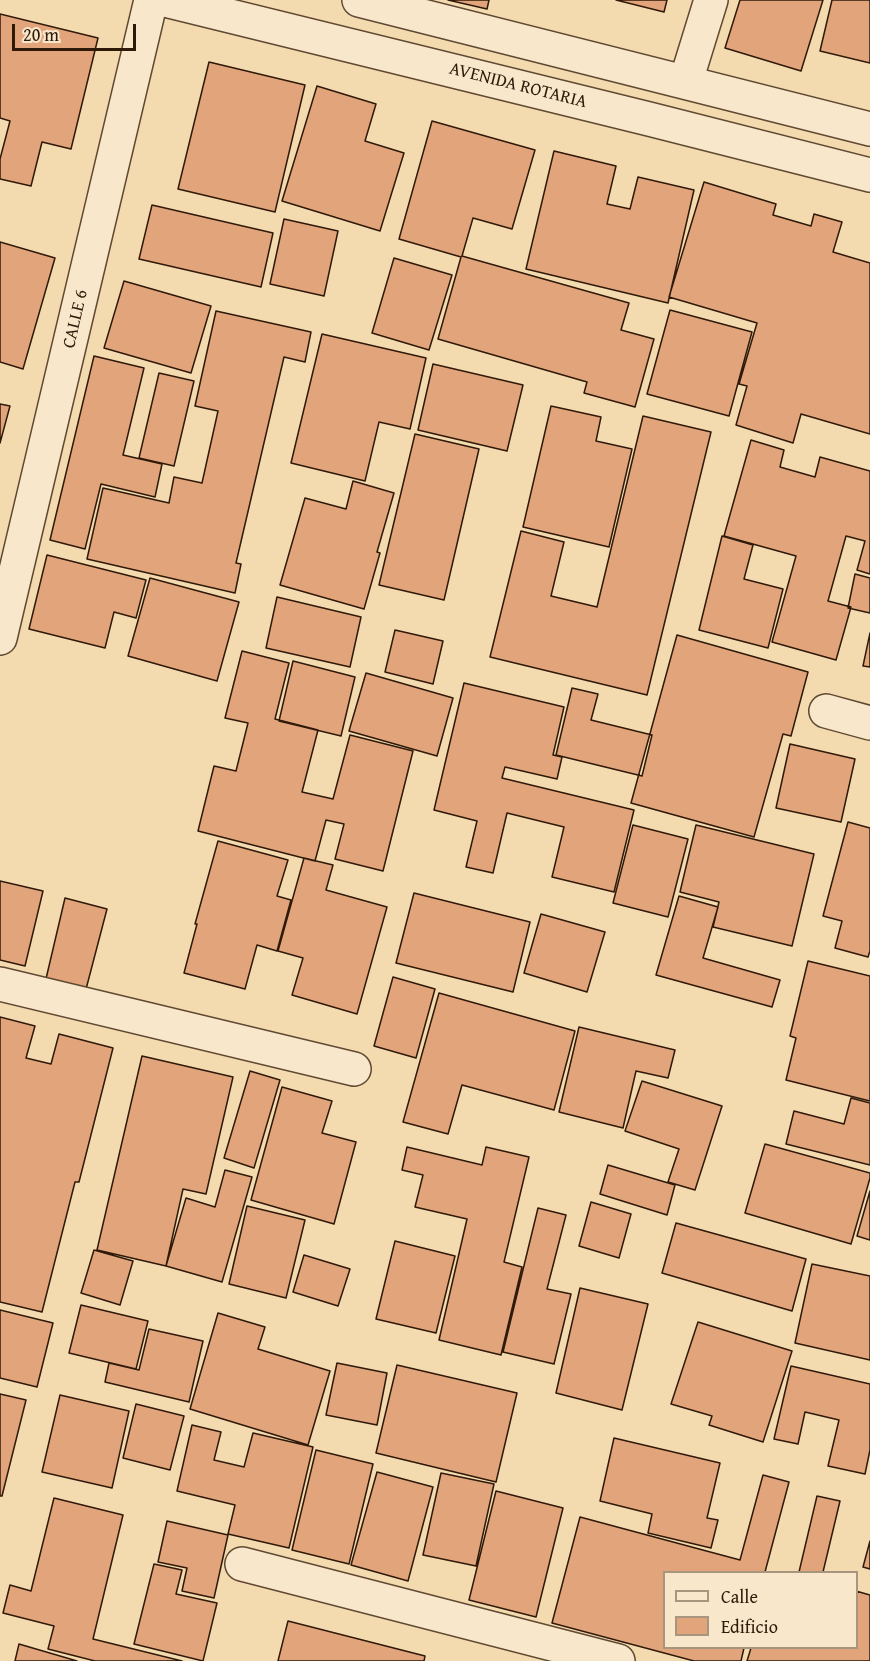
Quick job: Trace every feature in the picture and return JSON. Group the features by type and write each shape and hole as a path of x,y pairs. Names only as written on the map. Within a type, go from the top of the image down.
{"street":[{"name":"CALLE 6","path":"0,638 4,606 151,0"},
{"name":"AVENIDA ROTARIA","path":"165,0 870,176"},
{"path":"359,0 870,129"},
{"path":"687,81 711,0"},
{"path":"826,711 870,723"},
{"path":"0,984 354,1069"},
{"path":"242,1564 618,1661"}],"building":[{"path":"448,0 489,0 487,9"},
{"path":"616,0 667,0 664,12"},
{"path":"740,0 823,0 801,71 725,48"},
{"path":"832,0 870,0 870,63 820,51"},
{"path":"0,14 98,38 71,149 42,142 31,186 0,179 0,159 10,121 0,118"},
{"path":"209,62 305,85 275,212 178,189"},
{"path":"317,86 376,104 365,141 404,153 380,231 282,201"},
{"path":"432,121 535,150 512,229 473,218 462,256 629,303 621,330 654,339 635,407 584,393 587,382 438,339 461,257 399,239"},
{"path":"554,151 616,166 607,204 630,209 638,177 694,190 668,303 526,269"},
{"path":"704,182 776,204 773,215 811,226 814,214 842,222 833,252 870,263 870,434 801,414 793,443 736,425 747,386 739,384 757,323 669,297"},
{"path":"152,205 273,233 261,287 139,259"},
{"path":"284,219 338,231 324,296 270,284"},
{"path":"0,242 55,258 23,369 0,362"},
{"path":"394,258 452,275 429,350 372,333"},
{"path":"124,281 211,306 191,373 104,348"},
{"path":"670,310 752,332 729,416 647,394"},
{"path":"216,311 311,332 305,362 284,357 236,563 241,564 235,593 87,559 103,488 169,503 174,477 202,483 218,411 195,406"},
{"path":"322,334 426,358 410,429 379,422 365,481 291,463"},
{"path":"94,356 144,368 123,455 162,464 155,497 101,484 85,549 50,540"},
{"path":"433,364 523,385 507,451 418,430"},
{"path":"159,373 194,381 174,466 139,458"},
{"path":"0,404 10,406 0,443"},
{"path":"551,406 601,417 596,441 632,449 609,547 523,527"},
{"path":"643,416 711,432 647,695 490,657 521,531 564,542 551,596 597,607"},
{"path":"415,434 479,449 444,600 379,585"},
{"path":"751,440 784,450 780,467 815,477 820,457 870,471 870,574 857,570 865,541 846,536 828,601 851,607 836,660 772,642 796,556 724,536"},
{"path":"353,481 394,493 364,609 280,585 305,498 346,509"},
{"path":"722,536 753,545 744,579 783,589 768,648 699,630"},
{"path":"47,555 146,580 136,618 114,612 105,648 29,629"},
{"path":"855,574 870,578 870,613 848,608"},
{"path":"150,578 239,602 217,681 128,656"},
{"path":"277,597 361,617 350,667 266,648"},
{"path":"395,630 443,641 433,684 385,672"},
{"path":"870,633 870,667 863,666"},
{"path":"677,635 808,672 791,736 783,734 754,837 631,803"},
{"path":"242,651 289,663 275,719 318,730 302,792 333,799 350,735 413,751 383,871 335,859 344,824 326,820 315,861 198,831 214,766 236,771 248,723 225,718"},
{"path":"293,661 355,677 341,736 279,721"},
{"path":"366,673 453,698 437,756 349,731"},
{"path":"464,683 564,707 553,755 562,757 557,779 505,767 502,778 634,810 614,892 552,877 564,827 507,813 493,873 466,867 477,821 434,810"},
{"path":"572,688 598,694 591,720 652,735 642,776 556,755"},
{"path":"790,744 855,759 841,822 776,808"},
{"path":"848,822 870,828 870,951 868,957 835,948 842,921 823,916"},
{"path":"633,825 688,839 668,917 613,903"},
{"path":"696,825 814,854 792,946 713,927 719,902 680,892"},
{"path":"218,841 288,860 277,896 291,900 277,951 257,945 245,989 184,973"},
{"path":"304,858 333,865 326,890 387,907 357,1014 292,995 303,958 278,951"},
{"path":"0,881 43,891 25,966 0,960"},
{"path":"414,893 530,922 513,992 396,963"},
{"path":"679,896 718,907 703,958 780,980 772,1007 656,975"},
{"path":"65,898 107,909 85,993 45,983"},
{"path":"541,914 605,932 587,992 524,973"},
{"path":"808,961 870,976 870,1101 786,1080 796,1038 790,1036"},
{"path":"393,977 435,989 416,1058 374,1046"},
{"path":"439,993 575,1031 554,1110 462,1085 448,1134 403,1122"},
{"path":"0,1017 35,1026 26,1058 51,1064 59,1034 113,1048 79,1182 75,1182 42,1312 0,1302"},
{"path":"579,1027 675,1050 668,1078 636,1071 623,1128 559,1112"},
{"path":"142,1056 233,1077 206,1194 183,1189 166,1266 97,1250"},
{"path":"250,1071 280,1080 254,1168 224,1158"},
{"path":"642,1081 722,1106 695,1190 668,1182 679,1149 625,1131"},
{"path":"282,1087 332,1101 322,1133 356,1142 334,1224 251,1200"},
{"path":"851,1098 870,1103 870,1165 786,1144 794,1111 844,1124"},
{"path":"765,1144 870,1173 851,1244 745,1213"},
{"path":"407,1147 482,1165 486,1147 529,1157 504,1262 522,1267 501,1355 439,1340 467,1219 415,1207 423,1175 402,1170"},
{"path":"608,1165 675,1185 667,1215 600,1194"},
{"path":"225,1170 252,1177 222,1282 166,1266 186,1198 215,1207"},
{"path":"870,1191 870,1240 857,1236"},
{"path":"591,1202 631,1214 619,1258 579,1246"},
{"path":"247,1206 305,1220 286,1298 229,1284"},
{"path":"538,1208 566,1215 547,1289 571,1294 554,1364 503,1352"},
{"path":"676,1223 806,1259 792,1311 662,1273"},
{"path":"395,1241 455,1256 436,1333 376,1319"},
{"path":"94,1250 133,1261 120,1305 81,1293"},
{"path":"304,1255 350,1269 338,1306 293,1292"},
{"path":"812,1264 870,1276 870,1360 795,1343"},
{"path":"580,1288 648,1304 622,1410 556,1393"},
{"path":"81,1305 148,1321 136,1369 69,1353"},
{"path":"0,1310 53,1323 37,1387 0,1378"},
{"path":"218,1313 265,1327 258,1349 330,1371 308,1445 190,1409"},
{"path":"698,1322 792,1351 763,1442 709,1425 712,1416 671,1404"},
{"path":"149,1329 203,1341 189,1402 105,1382 109,1363 139,1370"},
{"path":"337,1363 387,1373 377,1425 326,1415"},
{"path":"397,1365 517,1393 496,1482 376,1453"},
{"path":"791,1366 870,1384 870,1450 865,1474 828,1466 839,1420 805,1412 798,1444 774,1439"},
{"path":"0,1394 26,1400 2,1496 0,1496"},
{"path":"60,1395 129,1411 112,1488 42,1472"},
{"path":"136,1404 184,1416 170,1470 123,1458"},
{"path":"192,1425 221,1432 214,1460 244,1467 253,1433 313,1447 289,1548 228,1534 235,1505 177,1491"},
{"path":"614,1438 720,1463 707,1518 718,1520 711,1548 648,1533 652,1514 600,1501"},
{"path":"316,1450 373,1464 349,1564 292,1550"},
{"path":"377,1472 433,1487 408,1581 351,1565"},
{"path":"441,1473 494,1484 476,1566 423,1555"},
{"path":"763,1475 789,1482 765,1571 663,1571 663,1649 744,1649 741,1661 694,1661 552,1623 580,1517 740,1560"},
{"path":"496,1491 563,1508 536,1617 469,1600"},
{"path":"817,1496 840,1501 823,1571 799,1571"},
{"path":"54,1498 123,1515 93,1639 182,1661 95,1661 48,1649 54,1626 3,1613 10,1585 31,1591"},
{"path":"167,1521 228,1535 214,1598 182,1591 187,1568 158,1562"},
{"path":"870,1541 870,1569 863,1567"},
{"path":"154,1564 182,1570 176,1594 217,1603 203,1661 134,1644"},
{"path":"858,1592 870,1595 870,1661 747,1661 751,1649 858,1649"},
{"path":"288,1621 425,1656 424,1661 278,1661"},
{"path":"19,1644 77,1661 15,1661"}]}
